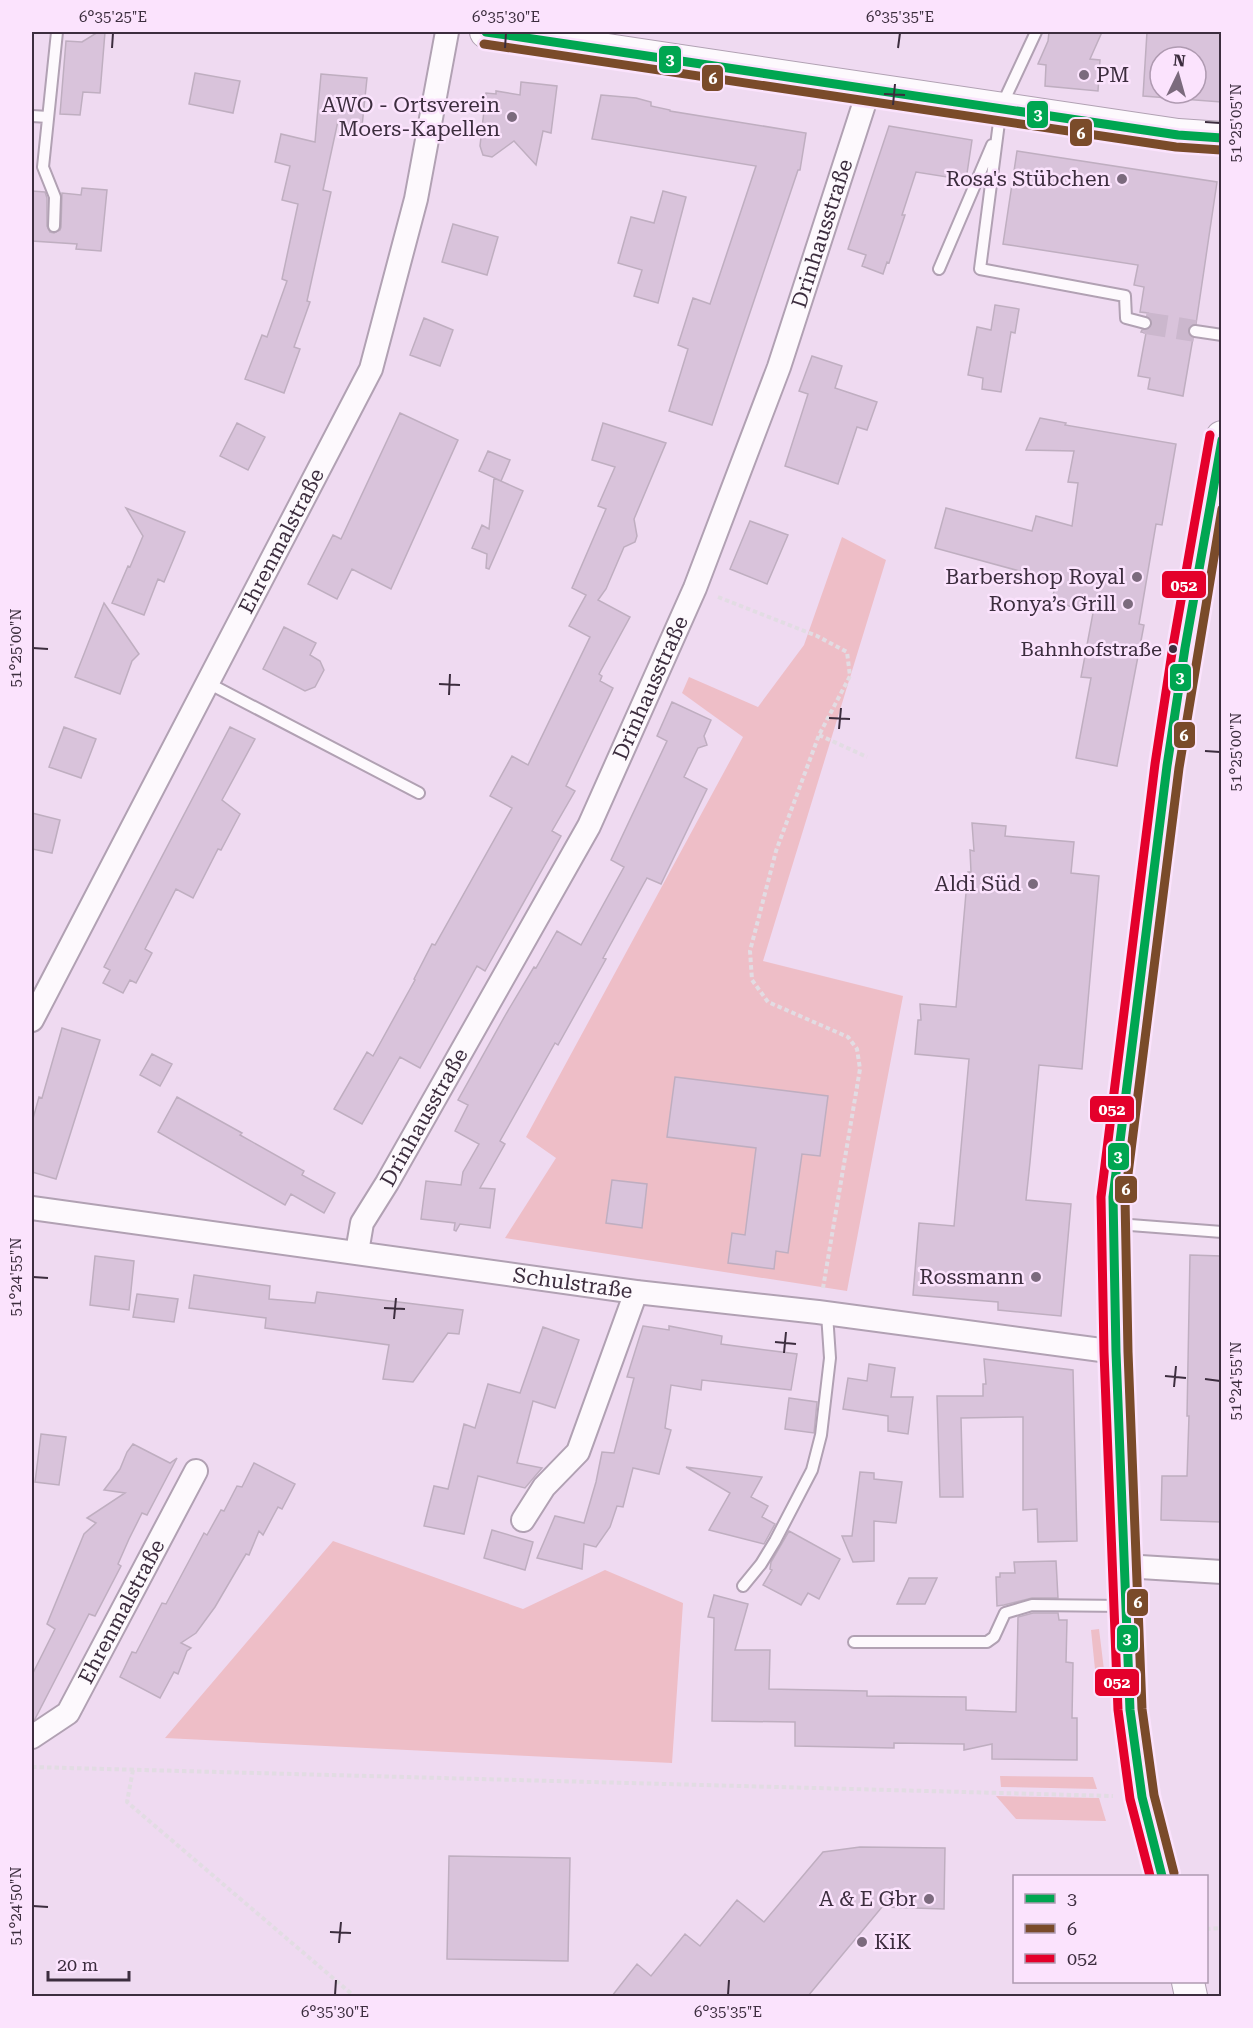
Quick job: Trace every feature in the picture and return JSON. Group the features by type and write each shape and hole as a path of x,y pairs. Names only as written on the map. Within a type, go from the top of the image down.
{"main road":[{"path":"486,32 869,89 999,120 1221,138"},
{"path":"1162,1875 1142,1797 1130,1710 1116,1352 1113,1197 1167,766 1221,437"}],"street":[{"name":"Ehrenmalstraße","path":"32,1020 371,369 416,199 447,32"},
{"name":"Drinhausstraße","path":"357,1252 362,1223 387,1183 589,826 695,588 778,367 869,89"},
{"name":"Schulstraße","path":"32,1208 636,1292 823,1313 1116,1352"},
{"path":"523,1520 544,1487 578,1452 636,1292"},
{"name":"Ehrenmalstraße","path":"32,1737 68,1713 196,1471"},
{"path":"1124,1566 1221,1572"}],"lane":[{"path":"54,226 55,197 44,167 57,32"},
{"path":"939,269 1036,32"},
{"path":"32,116 48,117"},
{"path":"999,120 980,269 1125,296 1126,318 1144,323"},
{"path":"1195,331 1221,335"},
{"path":"208,684 419,794"},
{"path":"1114,1224 1221,1232"},
{"path":"743,1586 766,1557 812,1470 821,1435 830,1358 823,1313"},
{"path":"854,1642 987,1642 994,1637 1005,1613 1032,1605 1126,1606"}],"path":[{"path":"695,588 817,636 847,652 850,676 819,735 776,851 750,951 752,980 768,1002 848,1036 857,1049 860,1069 823,1313"},
{"path":"819,735 867,757"},
{"path":"32,1767 1142,1797"},
{"path":"133,1770 127,1802 354,1996"}],"shaded area":[{"path":"842,537 886,560 763,961 903,996 847,1291 505,1238 556,1158 526,1137 743,737 682,693 689,677 758,707 804,645"},
{"path":"333,1541 523,1609 605,1570 683,1603 672,1763 165,1738"},
{"path":"1099,1629 1105,1678 1096,1679 1091,1630"},
{"path":"1000,1776 1093,1777 1097,1789 1001,1787"},
{"path":"996,1796 1099,1798 1106,1821 1016,1819"}],"building":[{"path":"98,32 105,32 100,93 83,92 80,115 60,114 66,41 82,42"},
{"path":"1049,32 1102,32 1090,59 1100,60 1098,91 1045,86 1046,65 1038,64 1048,41"},
{"path":"1147,32 1221,32 1221,102 1208,101 1208,45 1148,45 1148,96 1143,96"},
{"path":"195,73 240,81 233,113 189,104"},
{"path":"321,74 367,78 361,136 338,121 323,190 331,192 307,301 310,302 294,347 300,349 284,393 245,379 262,335 267,337 287,281 282,279 298,204 282,200 290,166 275,162 281,134 315,142"},
{"path":"521,82 557,86 551,133 543,131 536,165 514,141 492,157 483,155 480,146 486,93 496,94 496,91 520,95"},
{"path":"601,95 636,98 651,102 651,106 670,111 806,133 800,170 798,170 712,425 669,411 688,349 678,345 693,298 710,304 756,166 592,139"},
{"path":"889,126 972,140 966,180 916,172 902,215 905,215 883,274 862,266 866,255 848,249"},
{"path":"1017,151 1217,182 1196,324 1192,324 1188,329 1188,334 1193,338 1183,396 1148,389 1150,378 1138,376 1146,333 1141,332 1150,329 1152,322 1147,316 1148,313 1140,312 1144,287 1134,285 1138,265 1003,244"},
{"path":"82,188 107,190 101,251 76,249 77,244 32,241 32,191 45,192 47,226 50,232 54,233 61,227 62,193 81,195"},
{"path":"663,191 686,197 658,303 634,296 642,270 618,263 631,217 654,223"},
{"path":"453,224 498,237 487,275 442,262"},
{"path":"995,305 1019,309 1015,333 1011,332 1001,392 982,389 983,378 968,375 977,327 991,330"},
{"path":"424,318 453,330 440,366 410,355"},
{"path":"812,356 842,366 835,388 877,402 867,430 857,427 838,484 785,466 808,394 799,391"},
{"path":"400,413 458,440 391,589 352,569 337,599 308,584 333,535 341,539"},
{"path":"1040,418 1066,423 1065,425 1176,444 1162,525 1156,524 1139,624 1144,625 1117,766 1076,758 1091,678 1081,677 1093,613 1052,601 1056,581 935,548 946,508 1032,531 1036,516 1072,526 1078,483 1068,482 1074,451 1026,450"},
{"path":"237,423 265,437 248,470 220,456"},
{"path":"603,423 666,443 634,519 637,536 635,542 624,547 606,589 598,600 630,617 599,674 602,676 600,681 613,688 566,786 575,791 552,831 561,836 485,971 477,966 420,1068 400,1057 362,1124 334,1109 367,1052 373,1056 432,944 435,945 512,808 490,796 512,756 528,765 590,637 569,626 586,595 572,588 606,509 598,506 615,467 592,460"},
{"path":"488,451 510,460 501,481 479,471"},
{"path":"494,478 523,491 489,569 486,568 487,554 472,548 482,525 489,529"},
{"path":"126,508 185,532 164,582 158,579 144,615 112,603 143,536"},
{"path":"750,521 788,535 767,584 730,569"},
{"path":"104,603 139,654 132,661 120,694 75,677"},
{"path":"284,627 316,643 310,655 320,661 324,670 315,687 305,691 263,669"},
{"path":"672,702 711,720 704,736 707,745 698,748 684,777 707,789 661,884 647,878 603,958 606,959 558,1045 555,1043 500,1141 505,1144 480,1188 495,1189 490,1228 460,1224 456,1231 454,1230 455,1223 421,1219 426,1181 461,1185 463,1172 479,1144 455,1131 468,1105 458,1100 506,1014 557,931 581,945 624,867 611,860 667,741 657,736"},
{"path":"64,727 96,739 81,778 49,767"},
{"path":"230,727 255,739 222,800 240,814 221,850 218,849 193,898 176,889 145,949 152,953 136,983 130,980 123,993 103,983 110,970 104,967"},
{"path":"32,813 60,820 52,853 32,849"},
{"path":"972,823 1006,826 1005,836 1074,842 1071,873 1099,876 1082,1069 1039,1065 1026,1200 1071,1204 1061,1316 998,1310 998,1302 913,1295 919,1223 954,1226 969,1059 915,1054 918,1020 921,1020 920,1004 956,1007 966,893 971,893 968,872 971,872 970,850 974,851"},
{"path":"62,1028 100,1040 56,1179 32,1172 32,1122 39,1097 42,1098"},
{"path":"152,1054 172,1064 160,1086 140,1075"},
{"path":"675,1077 828,1096 820,1156 802,1154 788,1253 776,1251 774,1269 728,1263 732,1233 745,1235 756,1148 667,1137"},
{"path":"177,1097 242,1133 240,1135 304,1171 302,1175 335,1193 324,1213 291,1194 285,1205 158,1132"},
{"path":"612,1180 647,1184 642,1228 606,1223"},
{"path":"1190,1255 1221,1256 1221,1522 1161,1520 1162,1476 1187,1476"},
{"path":"95,1256 134,1261 129,1310 90,1305"},
{"path":"194,1275 270,1286 269,1299 315,1303 317,1292 463,1310 459,1334 448,1333 413,1382 383,1379 389,1345 265,1328 266,1318 189,1308"},
{"path":"137,1294 178,1299 174,1322 133,1317"},
{"path":"643,1326 669,1330 669,1326 722,1336 721,1344 797,1354 791,1390 702,1380 701,1390 671,1385 665,1428 671,1430 659,1474 633,1468 623,1507 617,1506 610,1527 596,1547 584,1544 582,1569 537,1558 555,1516 584,1523 602,1452 614,1453 634,1378 627,1377"},
{"path":"543,1327 579,1340 555,1408 533,1401 517,1463 542,1468 525,1488 478,1476 464,1534 424,1526 434,1486 448,1489 464,1424 475,1428 488,1384 520,1393"},
{"path":"984,1359 1073,1370 1077,1541 1038,1542 1037,1509 1023,1510 1023,1417 961,1418 963,1497 940,1497 937,1396 983,1396 983,1384 986,1384"},
{"path":"869,1364 895,1368 891,1397 913,1397 908,1434 888,1431 888,1416 843,1409 848,1378 867,1381"},
{"path":"789,1398 817,1402 814,1433 785,1429"},
{"path":"41,1434 66,1437 59,1485 35,1482"},
{"path":"133,1444 170,1463 177,1458 147,1515 142,1513 118,1564 121,1566 95,1616 89,1614 32,1721 32,1675 55,1629 47,1624 84,1534 96,1523 87,1518 125,1493 104,1490 120,1469"},
{"path":"254,1463 295,1484 282,1509 278,1507 263,1535 259,1531 249,1555 246,1554 215,1607 196,1633 181,1643 191,1648 187,1651 178,1674 174,1672 160,1698 120,1677 132,1652 136,1653 162,1603 166,1604 204,1533 207,1535 221,1510 224,1511 237,1486 242,1487"},
{"path":"686,1467 762,1477 751,1497 768,1506 762,1517 775,1524 764,1544 709,1530 730,1493"},
{"path":"860,1472 874,1473 874,1479 902,1482 896,1523 874,1521 874,1561 853,1562 842,1536 852,1536"},
{"path":"492,1530 533,1542 525,1570 484,1558"},
{"path":"789,1531 840,1559 819,1599 808,1593 801,1605 763,1585 772,1570 770,1569 771,1562"},
{"path":"1056,1561 1058,1598 1032,1598 997,1606 996,1577 1000,1577 1000,1573 1015,1573 1014,1562"},
{"path":"909,1578 937,1578 925,1604 897,1604"},
{"path":"714,1595 748,1604 735,1650 770,1650 769,1689 867,1691 867,1696 966,1697 966,1710 1016,1712 1018,1617 1033,1613 1058,1613 1059,1620 1067,1620 1066,1662 1073,1663 1072,1718 1077,1718 1077,1760 992,1759 992,1744 964,1750 964,1744 894,1743 894,1748 795,1746 795,1722 712,1721 714,1618 708,1617"},
{"path":"860,1847 945,1848 944,1909 882,1907 808,1996 612,1996 637,1964 651,1976 685,1934 700,1946 737,1900 764,1922 823,1852"},
{"path":"449,1856 570,1858 568,1961 447,1959"}],"tunnel":[{"path":"1145,323 1195,331"}],"transit line":[{"name":"3","path":"486,32 1178,135 1222,138"},
{"name":"6","path":"484,44 1176,147 1221,150"},
{"name":"052","path":"1150,1875 1130,1799 1118,1710 1104,1352 1101,1197 1155,764 1210,435"},
{"name":"3","path":"1162,1875 1142,1797 1130,1710 1116,1352 1113,1197 1167,766 1185,648 1222,440"},
{"name":"6","path":"1174,1873 1154,1795 1142,1709 1128,1352 1125,1198 1179,768 1222,509"}],"place":[{"name":"PM","path":"1084,75"},
{"name":"AWO - Ortsverein Moers-Kapellen","path":"512,117"},
{"name":"Rosa's Stübchen","path":"1122,179"},
{"name":"Barbershop Royal","path":"1137,577"},
{"name":"Ronya’s Grill","path":"1128,604"},
{"name":"Bahnhofstraße","path":"1173,649"},
{"name":"Aldi Süd","path":"1033,884"},
{"name":"Rossmann","path":"1036,1277"},
{"name":"A & E Gbr","path":"929,1899"},
{"name":"KiK","path":"862,1942"}]}
